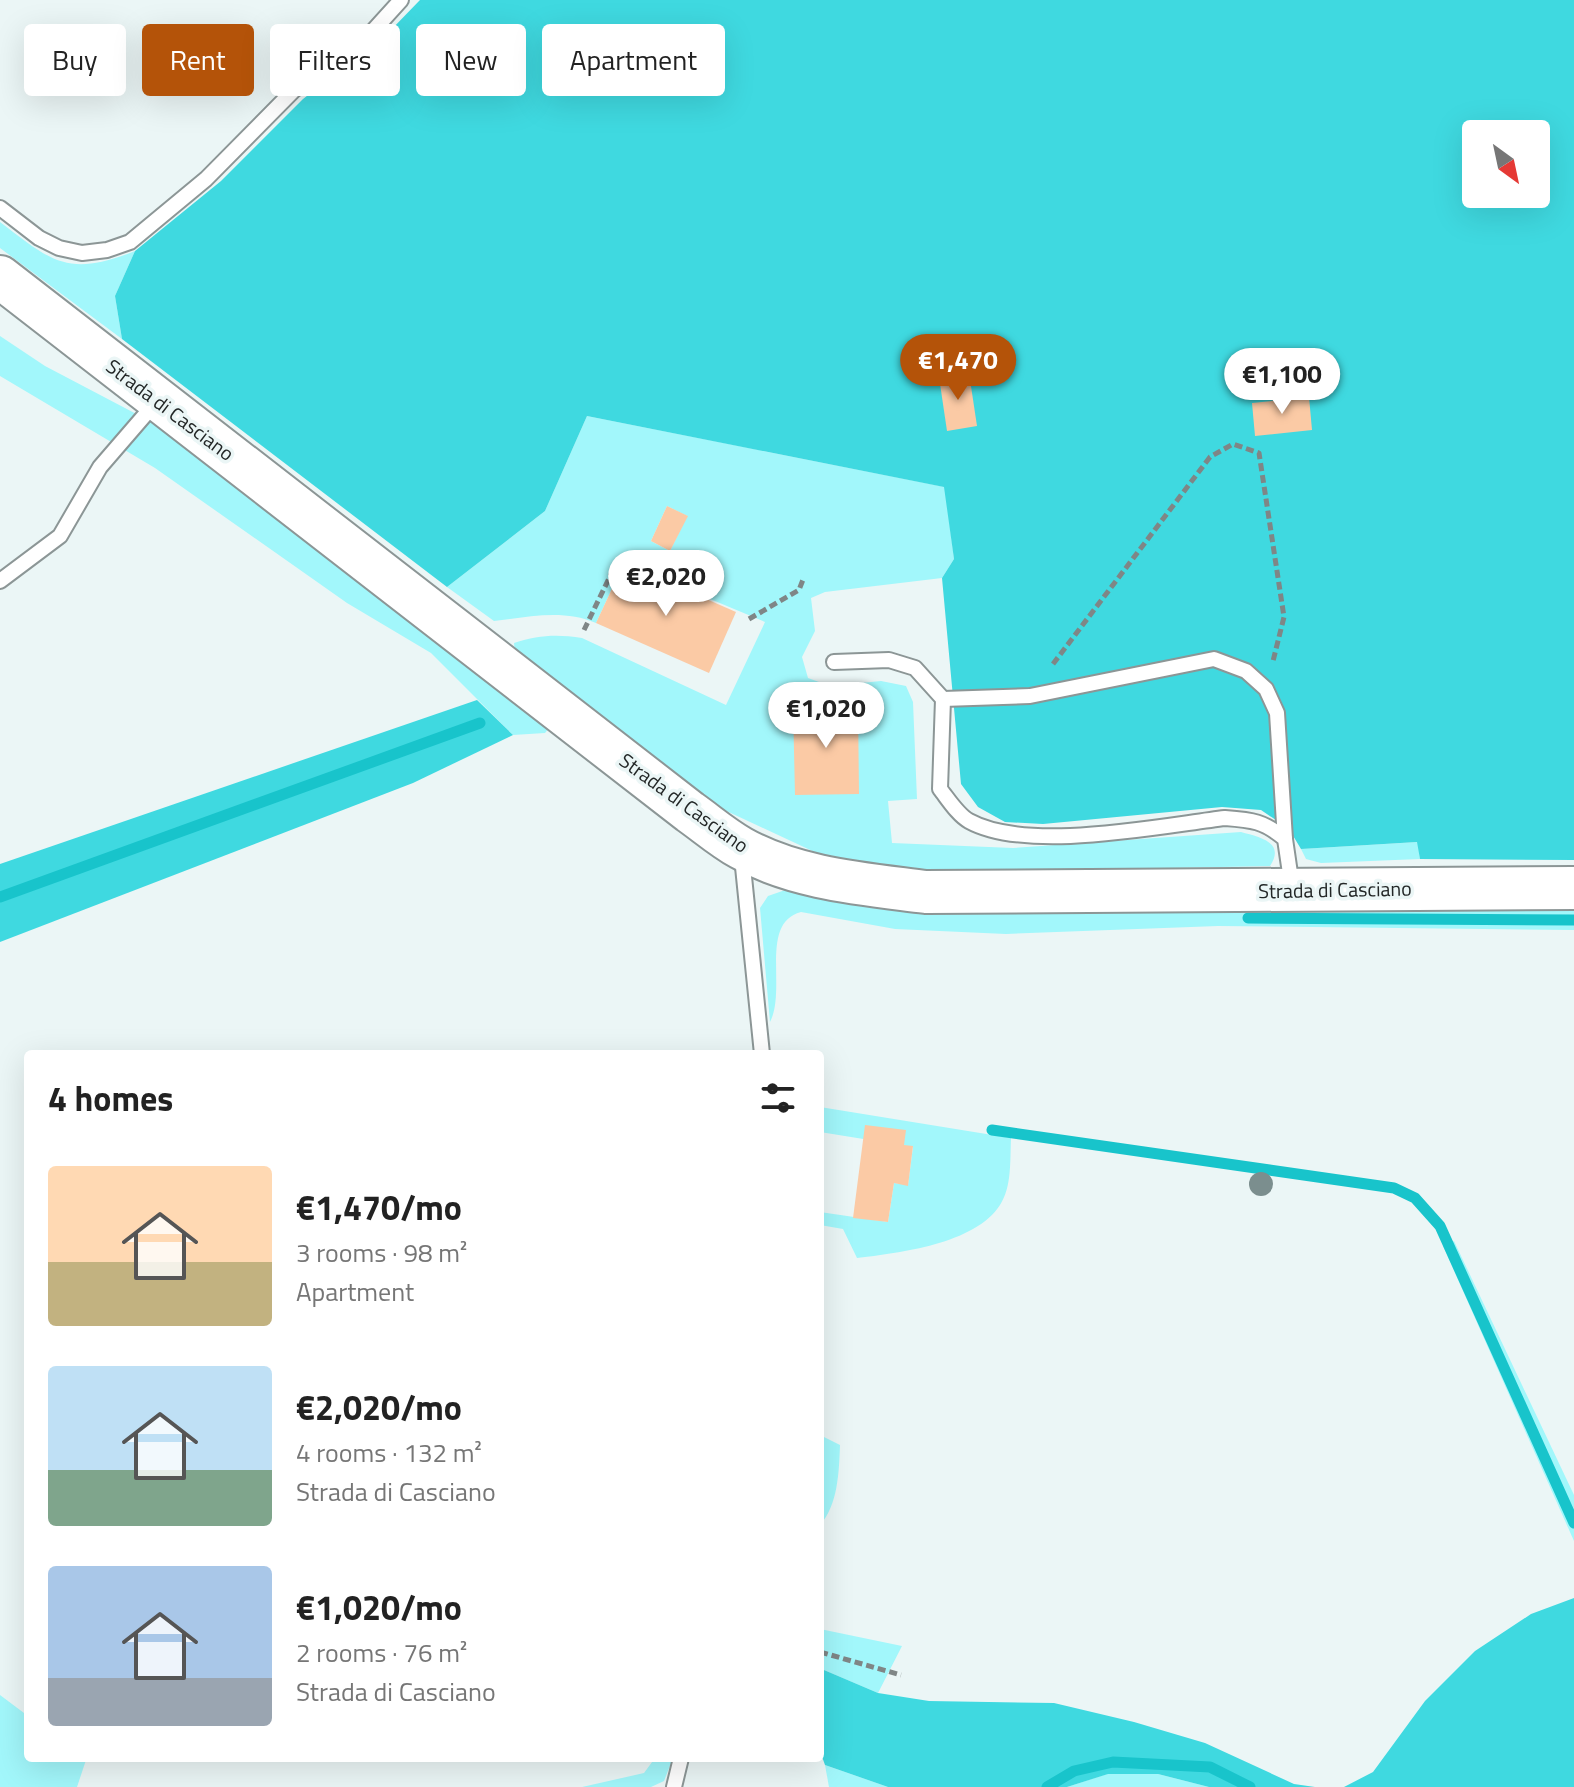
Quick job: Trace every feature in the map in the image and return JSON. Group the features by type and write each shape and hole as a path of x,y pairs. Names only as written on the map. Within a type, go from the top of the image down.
{"street":[{"name":"Strada di Casciano","path":"0,277 741,848 793,869 926,892 1574,888"}],"lane":[{"path":"0,208 39,238 59,248 82,253 107,250 130,242 206,179 294,90 372,32 401,0"},
{"path":"0,581 60,536 81,505 100,467 157,400"},
{"path":"943,699 1030,696 1214,659 1246,671 1266,689 1277,713 1285,839 1293,891"},
{"path":"834,662 889,660 915,668 943,699 940,789 967,820 1001,832 1042,837 1225,818 1261,822 1285,839"},
{"path":"741,848 762,1050"},
{"path":"674,1787 680,1762"}],"path":[{"path":"1030,696 1210,457 1233,444 1259,453 1284,617 1266,689"},
{"path":"584,630 615,566"},
{"path":"749,619 799,590 804,577"},
{"path":"824,1653 901,1675"}],"shaded area":[{"path":"420,0 1574,0 1574,860 1420,859 1417,842 1301,849 1289,829 1261,810 1222,807 1043,824 1005,822 978,807 961,784 942,578 954,559 944,487 587,416 545,511 447,587 122,339 115,296 135,251 221,181 307,96 400,96 400,24 397,24"},
{"path":"0,222 34,247 63,262 94,263 135,251 115,296 122,339 0,248"},
{"path":"0,336 45,366 163,428 555,721 545,733 513,735 431,653 347,603 155,468 0,376"},
{"path":"587,416 945,487 954,559 942,578 825,592 811,598 815,631 802,657 808,678 830,686 881,681 906,686 913,702 917,799 888,801 892,843 1013,848 1241,832 1268,842 1275,851 1274,858 1270,866 931,873 870,866 821,855 705,801 515,653 514,643 548,636 582,638 726,705 765,622 624,563 596,623 559,615 494,621 447,587 545,511","holes":["667,506 687,516 670,551 651,541"]},
{"path":"477,700 513,735 413,783 0,942 0,864"},
{"path":"1418,842 1420,859 1321,863 1306,859 1301,849"},
{"path":"791,888 1574,909 1574,930 1218,926 1006,934 895,929 801,912 788,919 777,943 776,992 770,1022 760,908 768,896"},
{"path":"824,1108 1011,1138 1010,1173 1004,1198 988,1218 955,1238 914,1249 857,1258 843,1229 824,1226 824,1213 888,1222 894,1183 908,1185 913,1147 824,1133"},
{"path":"1454,1241 1574,1495 1574,1541 1443,1246"},
{"path":"824,1437 840,1445 834,1498 824,1520"},
{"path":"1574,1598 1574,1787 1344,1787 1373,1772 1425,1701 1475,1651 1531,1614"},
{"path":"824,1630 902,1646 878,1693 824,1670"},
{"path":"824,1670 878,1693 929,1701 1054,1703 1134,1722 1205,1743 1294,1784 1315,1787 1209,1787 1158,1774 1108,1774 1067,1787 888,1787 825,1765"},
{"path":"0,1695 24,1713 24,1762 85,1762 77,1787 0,1787"},
{"path":"652,1762 671,1762 664,1781 651,1787 582,1787 644,1773"},
{"path":"825,1765 888,1787 829,1787"},
{"path":"1107,1774 1158,1774 1209,1787 1067,1787"}],"building":[{"path":"969,373 977,426 947,431 939,377"},
{"path":"1309,397 1312,430 1255,436 1252,403"},
{"path":"667,506 688,516 670,551 651,541"},
{"path":"624,563 736,612 709,673 596,623"},
{"path":"858,705 859,794 795,795 793,706"},
{"path":"865,1125 906,1130 904,1145 913,1146 908,1186 894,1183 888,1222 853,1218"}],"waterway":[{"path":"0,897 480,723"},
{"path":"1248,918 1574,920"},
{"path":"992,1130 1394,1188 1415,1198 1440,1226 1574,1523"},
{"path":"1047,1787 1074,1771 1113,1762 1210,1767 1250,1787"}]}
